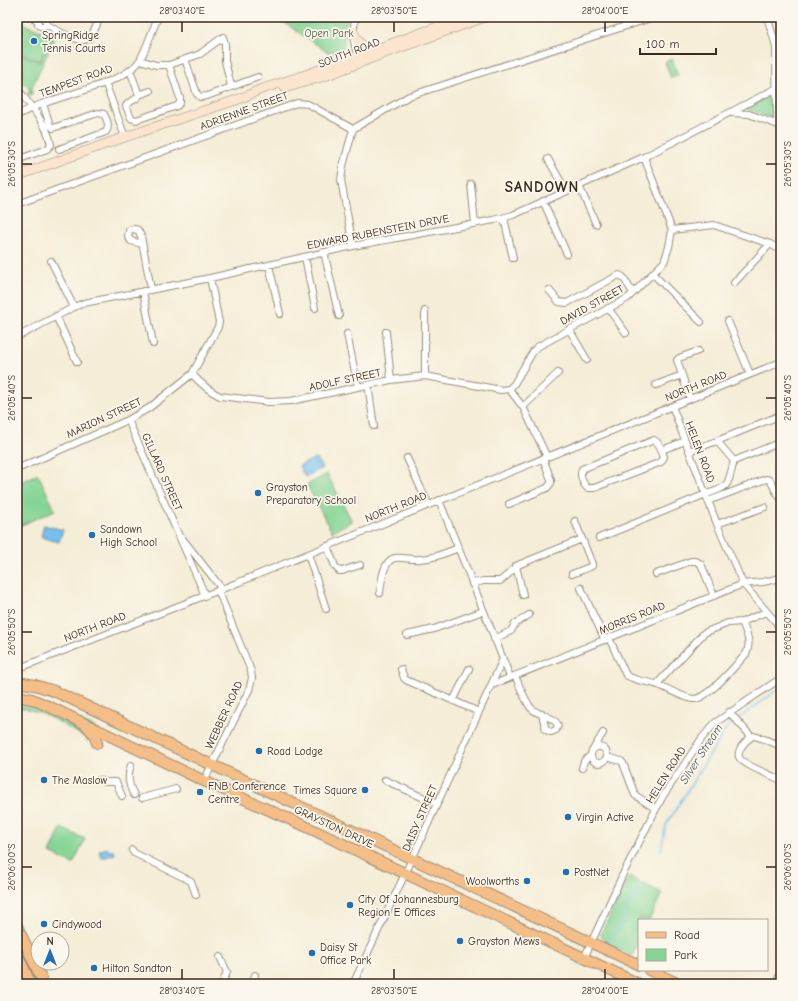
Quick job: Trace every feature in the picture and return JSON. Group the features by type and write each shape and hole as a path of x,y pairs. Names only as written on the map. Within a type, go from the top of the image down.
{"main road":[{"name":"GRAYSTON DRIVE","path":"17,682 45,688 638,965"},
{"name":"GRAYSTON DRIVE","path":"17,696 40,702 204,781 404,873 639,984"},
{"path":"91,709 102,723 104,728 103,732"},
{"path":"81,721 94,734 97,744"},
{"path":"17,926 44,984"},
{"path":"17,954 31,984"},
{"path":"651,971 678,984"}],"street":[{"path":"31,17 38,20 42,17 76,39 83,40 91,37 100,17"},
{"name":"TEMPEST ROAD","path":"17,116 32,107 117,78 130,70 140,60 158,17"},
{"path":"354,17 353,31 358,59"},
{"name":"SOUTH ROAD","path":"17,176 125,137 242,98 259,95 325,76 378,48 465,17"},
{"name":"SOUTH ROAD","path":"358,59 485,17"},
{"path":"353,246 342,180 343,166 353,129 409,96 654,17"},
{"path":"731,113 749,114 779,125 776,48 767,17"},
{"path":"353,31 362,46 378,48"},
{"path":"140,60 156,65 169,65 200,54 223,37 225,44 224,51 226,66 231,86"},
{"path":"185,59 199,96 205,96 258,77"},
{"path":"150,91 139,95 137,99 128,102 126,106 131,118 134,120 179,105 181,102 169,65"},
{"path":"130,70 139,95"},
{"path":"105,82 125,137"},
{"name":"EDWARD RUBENSTEIN DRIVE","path":"17,337 84,303 210,278 353,246 504,218 644,157 777,88"},
{"path":"17,90 22,94 43,122 51,145 17,160"},
{"name":"ADRIENNE STREET","path":"17,204 297,103 308,104 353,129"},
{"path":"43,104 50,125 53,128 98,113 104,114 108,127 106,132 59,149"},
{"path":"644,157 672,230 714,225 770,244 781,250"},
{"path":"548,159 566,191"},
{"path":"471,184 475,224"},
{"path":"579,186 596,224"},
{"path":"543,201 567,254"},
{"path":"504,218 513,258"},
{"name":"DAVID STREET","path":"509,390 534,350 543,343 628,298 653,274 667,257 672,230"},
{"path":"142,244 150,289"},
{"path":"734,283 770,244"},
{"path":"324,252 339,316"},
{"path":"305,257 315,308"},
{"path":"51,261 74,307"},
{"path":"269,265 280,314"},
{"path":"653,274 700,322"},
{"path":"549,290 563,304 619,275 624,277 633,293"},
{"path":"192,374 218,327 219,322 210,278"},
{"path":"143,291 153,344"},
{"path":"608,308 626,333"},
{"path":"425,311 425,376"},
{"path":"56,316 77,362"},
{"path":"728,321 750,374"},
{"path":"569,329 587,360"},
{"path":"386,332 391,380"},
{"path":"347,334 358,387"},
{"path":"690,399 678,359 698,351"},
{"name":"NORTH ROAD","path":"17,669 308,554 781,362"},
{"path":"523,407 558,373"},
{"name":"ADOLF STREET","path":"192,374 200,383 220,396 269,402 291,401 391,380 425,376 501,390 509,390"},
{"name":"MARION STREET","path":"17,469 128,420 149,408 192,374"},
{"path":"656,386 682,375"},
{"path":"368,385 374,426"},
{"path":"509,390 523,407 545,458 551,480 551,483 547,488 509,504"},
{"name":"HELEN ROAD","path":"672,406 717,524 743,584 781,628"},
{"path":"689,451 781,414"},
{"name":"GILLARD STREET","path":"128,420 205,595"},
{"path":"652,441 658,442 662,450 664,456 660,462 594,488 587,488 580,474 582,469 585,467 652,441"},
{"path":"662,450 685,441"},
{"path":"717,441 734,461"},
{"path":"599,538 721,489 725,486 734,461 781,442"},
{"path":"406,458 428,504"},
{"path":"708,501 763,479 770,480 781,498"},
{"path":"439,500 503,659 530,707 542,714"},
{"path":"717,524 765,507"},
{"path":"572,574 592,566 592,561 575,521"},
{"name":"GILLARD STREET","path":"177,532 220,589"},
{"path":"472,584 484,581 500,581 516,566 582,539"},
{"path":"327,546 335,566 339,571 360,565"},
{"path":"380,593 386,565 391,560 396,558 419,560 433,558 458,548"},
{"path":"308,554 326,608"},
{"path":"656,574 691,561 698,562 714,596"},
{"path":"516,566 523,595"},
{"name":"MORRIS ROAD","path":"492,685 743,584 781,578"},
{"path":"582,588 626,675 637,680 656,684 692,698 704,696 748,651 749,642 742,622"},
{"name":"WEBBER ROAD","path":"204,781 249,690 252,678 251,671 220,589"},
{"path":"407,635 434,629 483,611"},
{"path":"656,684 704,633 728,623 742,622 766,612"},
{"path":"494,639 511,631 515,624 529,615"},
{"name":"DAISY STREET","path":"353,984 404,873 412,860 503,659"},
{"path":"401,669 406,680 479,712"},
{"path":"453,701 469,669"},
{"name":"HELEN ROAD","path":"584,958 623,874 656,809 702,738 710,727 731,714 781,678"},
{"path":"731,714 738,724 751,736 764,738 781,746"},
{"path":"582,768 584,761 590,756 603,732"},
{"path":"751,736 739,751 738,756 745,763 781,780"},
{"path":"590,756 592,760 598,763 603,762 607,757 604,749 601,747 594,748"},
{"path":"607,757 623,763 635,795 656,809"},
{"path":"131,765 128,774 128,782 134,795"},
{"path":"99,780 116,782 122,796"},
{"path":"385,780 437,804"},
{"path":"142,798 176,789"},
{"path":"134,854 156,866 176,873 190,881 196,895"},
{"path":"176,873 180,880"},
{"path":"220,957 227,972 222,984"},
{"path":"776,984 781,972"},
{"path":"252,984 255,975"}],"green space":[{"name":"Open Park","path":"276,17 347,17 343,49 329,53"},
{"name":"SpringRidge Tennis Courts","path":"17,20 23,20 26,25 51,35 40,61 17,51 17,46 24,29 20,31 17,30"},
{"path":"52,37 55,38 32,87 32,95 29,95 29,87 19,83 24,67 17,65 17,53 40,62"},
{"path":"672,59 678,76 671,78 665,62"},
{"path":"771,94 774,97 772,119 745,108"},
{"path":"38,474 55,510 17,527 17,484"},
{"path":"327,474 352,521 332,532 307,485"},
{"path":"17,696 95,727 88,742 86,738 53,719 35,711 17,707"},
{"path":"61,828 85,839 73,864 50,853"},
{"path":"629,877 662,893 649,919 638,919 638,943 632,956 605,943 601,934"}],"water":[{"path":"316,458 322,468 305,477 299,466"},
{"path":"44,525 63,530 59,542 41,537"},
{"path":"107,848 109,851 114,851 115,854 102,858 99,851"}],"waterway":[{"name":"Silver Stream","path":"738,719 781,687"},
{"name":"Silver Stream","path":"661,850 666,825 727,727 735,721"},
{"name":"Silver Stream","path":"609,943 622,925 626,916 627,907 646,882"}],"place":[{"name":"SpringRidge Tennis Courts","path":"34,41"},
{"name":"Grayston Preparatory School","path":"258,493"},
{"name":"Sandown High School","path":"92,535"},
{"name":"Road Lodge","path":"259,751"},
{"name":"The Maslow","path":"44,780"},
{"name":"Times Square","path":"365,790"},
{"name":"FNB Conference Centre","path":"200,792"},
{"name":"Virgin Active","path":"568,817"},
{"name":"PostNet","path":"566,872"},
{"name":"Woolworths","path":"527,881"},
{"name":"City Of Johannesburg Region E Offices","path":"350,905"},
{"name":"Cindywood","path":"44,924"},
{"name":"Grayston Mews","path":"460,941"},
{"name":"Daisy St Office Park","path":"312,953"},
{"name":"Hilton Sandton","path":"94,968"}],"district":[{"name":"SANDOWN","path":"542,187"}]}
